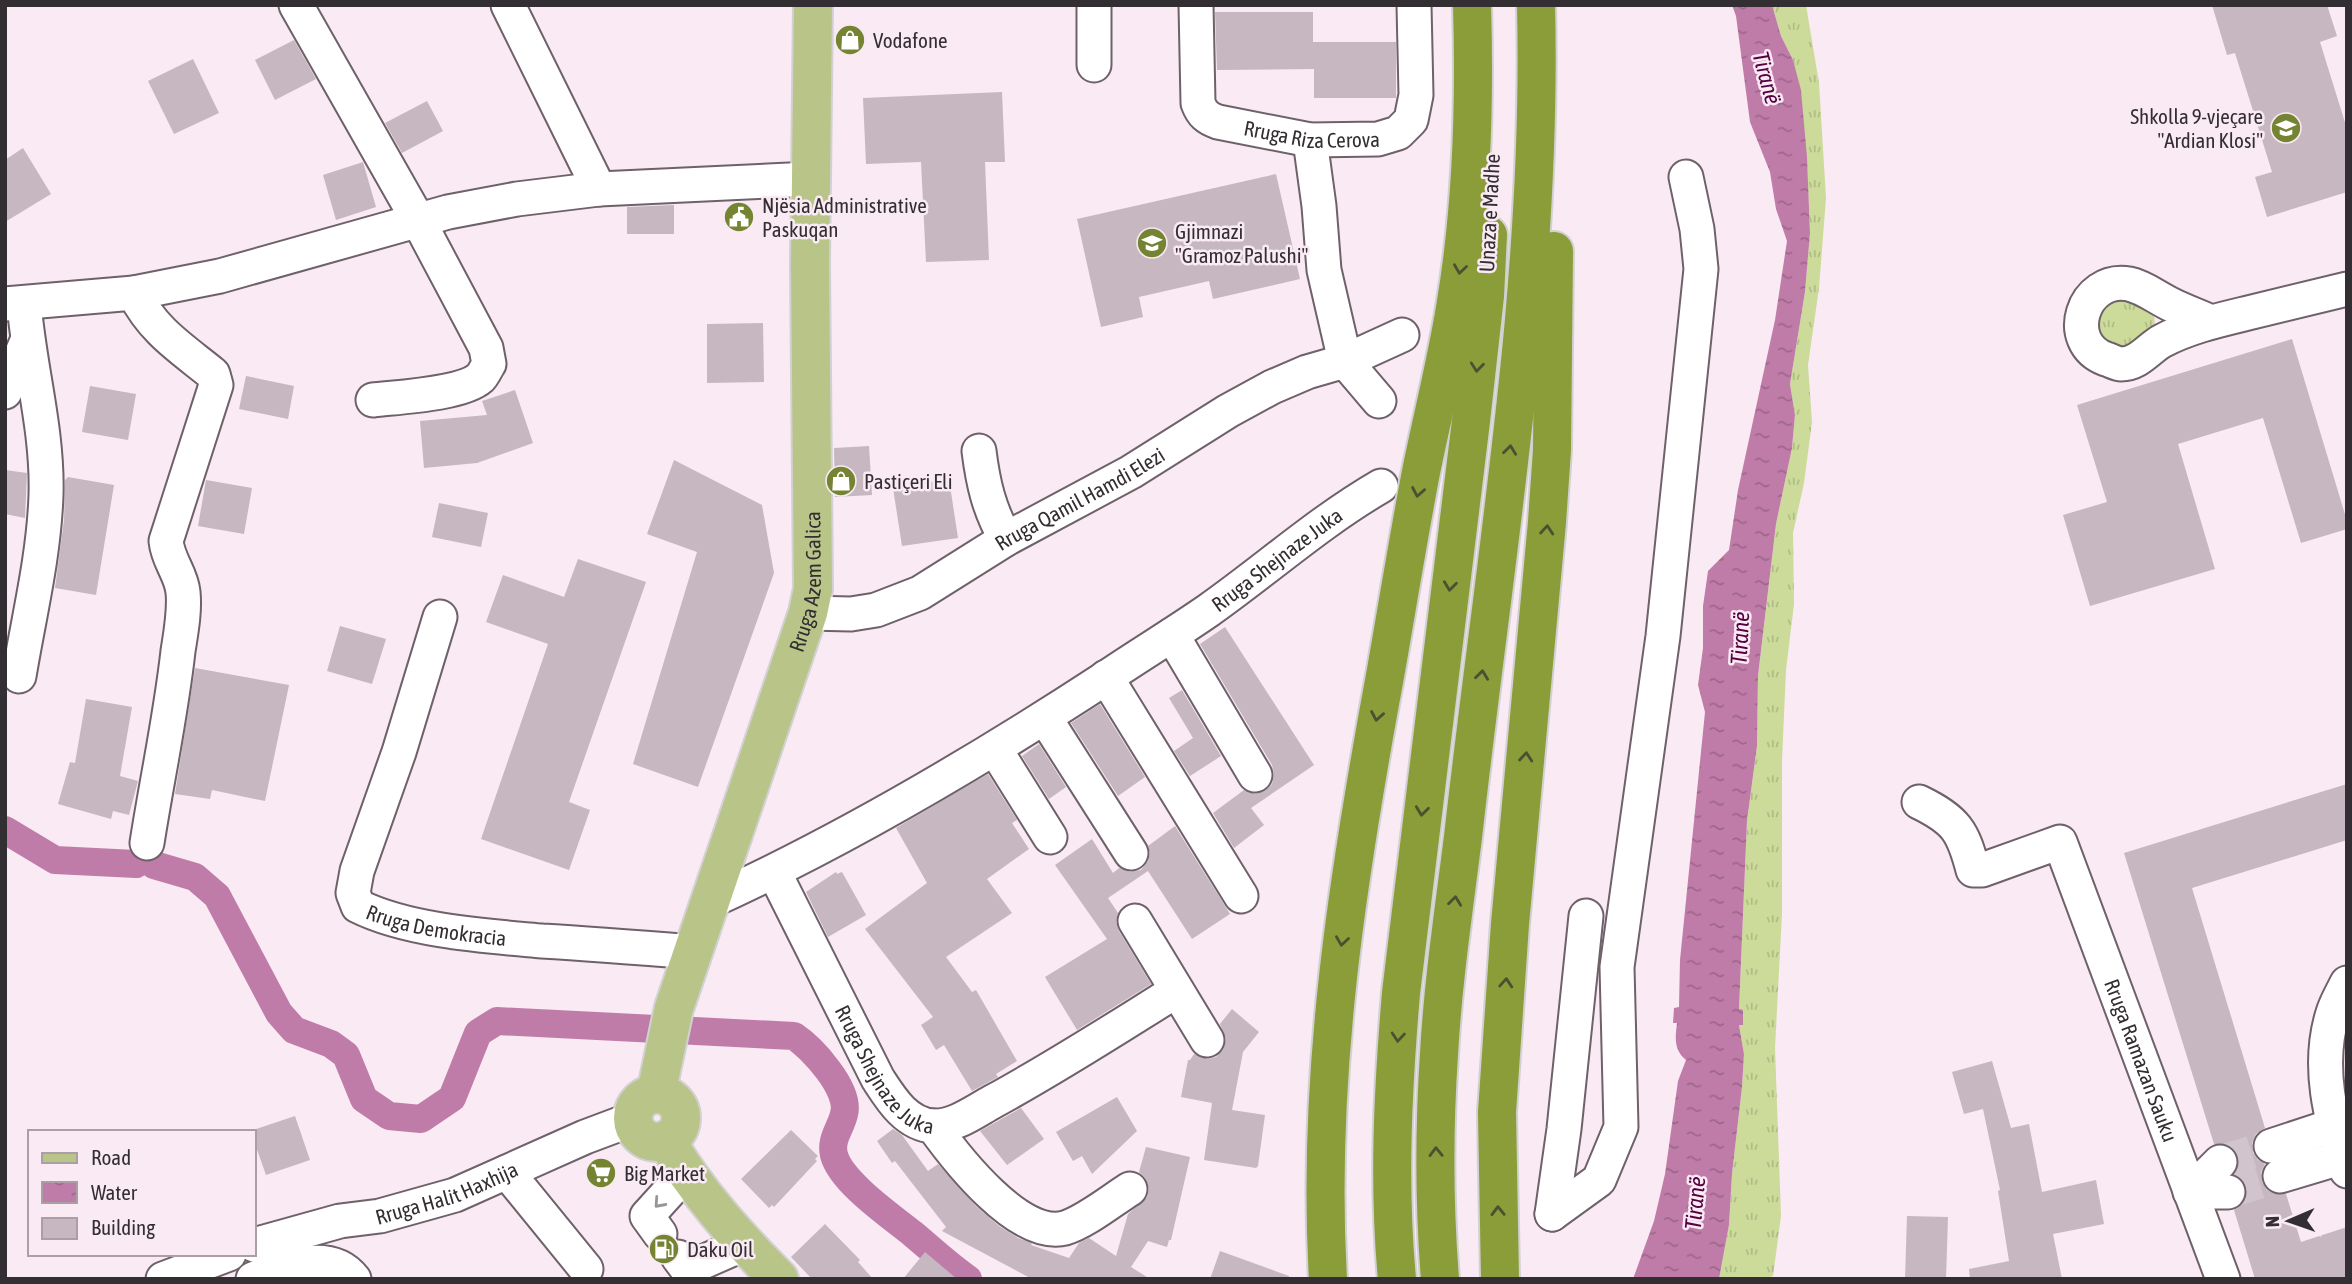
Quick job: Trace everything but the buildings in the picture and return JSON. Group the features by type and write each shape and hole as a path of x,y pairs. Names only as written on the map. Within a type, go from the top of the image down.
{"highway":[{"path":"1328,1279 1325,1138 1335,993 1359,821 1421,474 1455,309 1465,235 1471,141 1472,5"},
{"name":"Unaza e Madhe","path":"1396,1267 1392,1164 1394,1074 1401,993 1485,296 1496,59 1495,5"},
{"path":"1438,1262 1435,1142 1439,1052 1471,759 1526,318 1535,173 1538,59 1536,5"},
{"path":"1500,1279 1497,1112 1510,924 1538,636 1552,450 1558,5"}],"main road":[{"name":"Rruga Azem Galica","path":"644,1107 665,1048 674,1008 808,613 814,569 810,264 813,5"},
{"path":"644,1107 638,1134 644,1139 659,1143 666,1140 699,1192 779,1279"}],"street":[{"path":"296,5 418,220 486,348 489,364 482,377 469,385 373,400"},
{"path":"508,5 599,189"},
{"path":"1094,5 1094,65"},
{"name":"Rruga Riza Cerova","path":"1196,5 1200,111 1207,118 1218,122 1310,140 1378,139 1390,137 1406,127 1414,112 1416,96 1414,5"},
{"path":"1310,140 1324,270 1345,361 1379,401"},
{"path":"1586,916 1564,1129 1552,1214 1599,1180 1621,1127 1617,967 1662,636 1701,269 1697,229 1686,177"},
{"path":"19,676 41,550 46,495 43,431 27,341 14,303 134,293 220,275 448,212 517,199 599,189 811,179"},
{"path":"2211,322 2347,289"},
{"path":"134,293 144,313 157,328 214,374 216,385 166,541 168,555 183,592 183,612 175,680 147,843"},
{"name":"Rruga Qamil Hamdi Elezi","path":"808,613 851,614 876,610 920,593 1006,539 1131,472 1228,411 1272,387 1307,372 1345,361 1402,335"},
{"path":"5,392 27,341"},
{"path":"979,451 986,496 993,517 1006,539"},
{"name":"Rruga Shejnaze Juka","path":"711,901 774,872 995,749 1209,610 1342,509 1381,486"},
{"name":"Rruga Demokracia","path":"440,617 399,752 357,871 353,893 358,906 438,929 486,936 693,952"},
{"path":"1172,635 1255,775"},
{"path":"1107,677 1241,896"},
{"path":"1045,718 1131,853"},
{"path":"995,749 1050,836"},
{"name":"Rruga Ramazan Sauku","path":"1919,802 1944,815 1956,826 1967,847 1973,870 1982,870 2060,842 2221,1278"},
{"name":"Rruga Shejnaze Juka","path":"774,872 878,1079 894,1103 920,1124 946,1125 959,1120 1022,1086 1176,991"},
{"path":"1135,921 1207,1040"},
{"path":"2340,1123 2276,1161 2345,1161 2340,1123 2328,1099 2325,1060 2333,1013 2347,984"},
{"name":"Rruga Halit Haxhija","path":"256,1244 340,1221 416,1208 454,1195 594,1133 644,1107"},
{"path":"933,1126 968,1173 987,1191 1003,1205 1042,1227 1064,1228 1130,1189"},
{"path":"507,1172 586,1269"},
{"path":"686,1173 647,1216 687,1269 744,1244"},
{"path":"2190,1192 2224,1177"},
{"path":"163,1279 224,1256"},
{"path":"253,1279 289,1266 315,1262 338,1265 354,1279"}],"green space":[{"path":"1772,5 1806,5 1819,83 1826,198 1819,288 1808,365 1812,422 1804,483 1793,533 1794,604 1786,670 1782,760 1782,913 1775,1048 1781,1216 1773,1276 1764,1279 1719,1279 1729,1225 1742,1087 1744,1054 1739,1025 1743,1010 1739,1010 1747,821 1757,746 1758,677 1776,524 1792,448 1795,415 1790,384 1805,292 1810,233 1807,162 1793,60 1781,36"},
{"path":"2120,292 2153,311 2153,331 2148,340 2133,354 2097,339 2096,310"}],"water":[{"name":"Tiranë","path":"1732,5 1772,5 1781,36 1793,60 1801,90 1810,233 1805,292 1790,384 1795,415 1792,448 1776,524 1758,676 1757,746 1747,821 1739,1009 1743,1010 1743,1025 1739,1025 1744,1054 1729,1225 1719,1279 1633,1279 1654,1221 1665,1174 1678,1081 1686,1060 1677,1048 1677,1023 1673,1023 1674,1008 1679,1007 1680,960 1705,712 1698,685 1708,571 1729,550 1738,490 1775,320 1787,241 1776,209 1770,172 1750,122 1736,16"}],"waterway":[{"path":"5,830 55,860 136,864"},
{"path":"154,865 195,877 217,896 279,1013 294,1030 331,1044 346,1055 364,1099 389,1116 421,1119 452,1098 478,1033 497,1021 794,1036 820,1060 842,1093 844,1114 833,1149 846,1176 868,1198 968,1279"}],"tunnel":[{"path":"2220,1162 2271,1146"},
{"path":"2228,1192 2280,1176"}],"place":[{"name":"Vodafone","path":"850,40"},
{"name":"Shkolla 9-vjeçare \"Ardian Klosi\"","path":"2286,128"},
{"name":"Njësia Administrative Paskuqan","path":"739,217"},
{"name":"Gjimnazi \"Gramoz Palushi\"","path":"1152,243"},
{"name":"Pastiçeri Eli","path":"841,481"},
{"name":"Big Market","path":"601,1173"},
{"name":"Daku Oil","path":"664,1249"}]}
